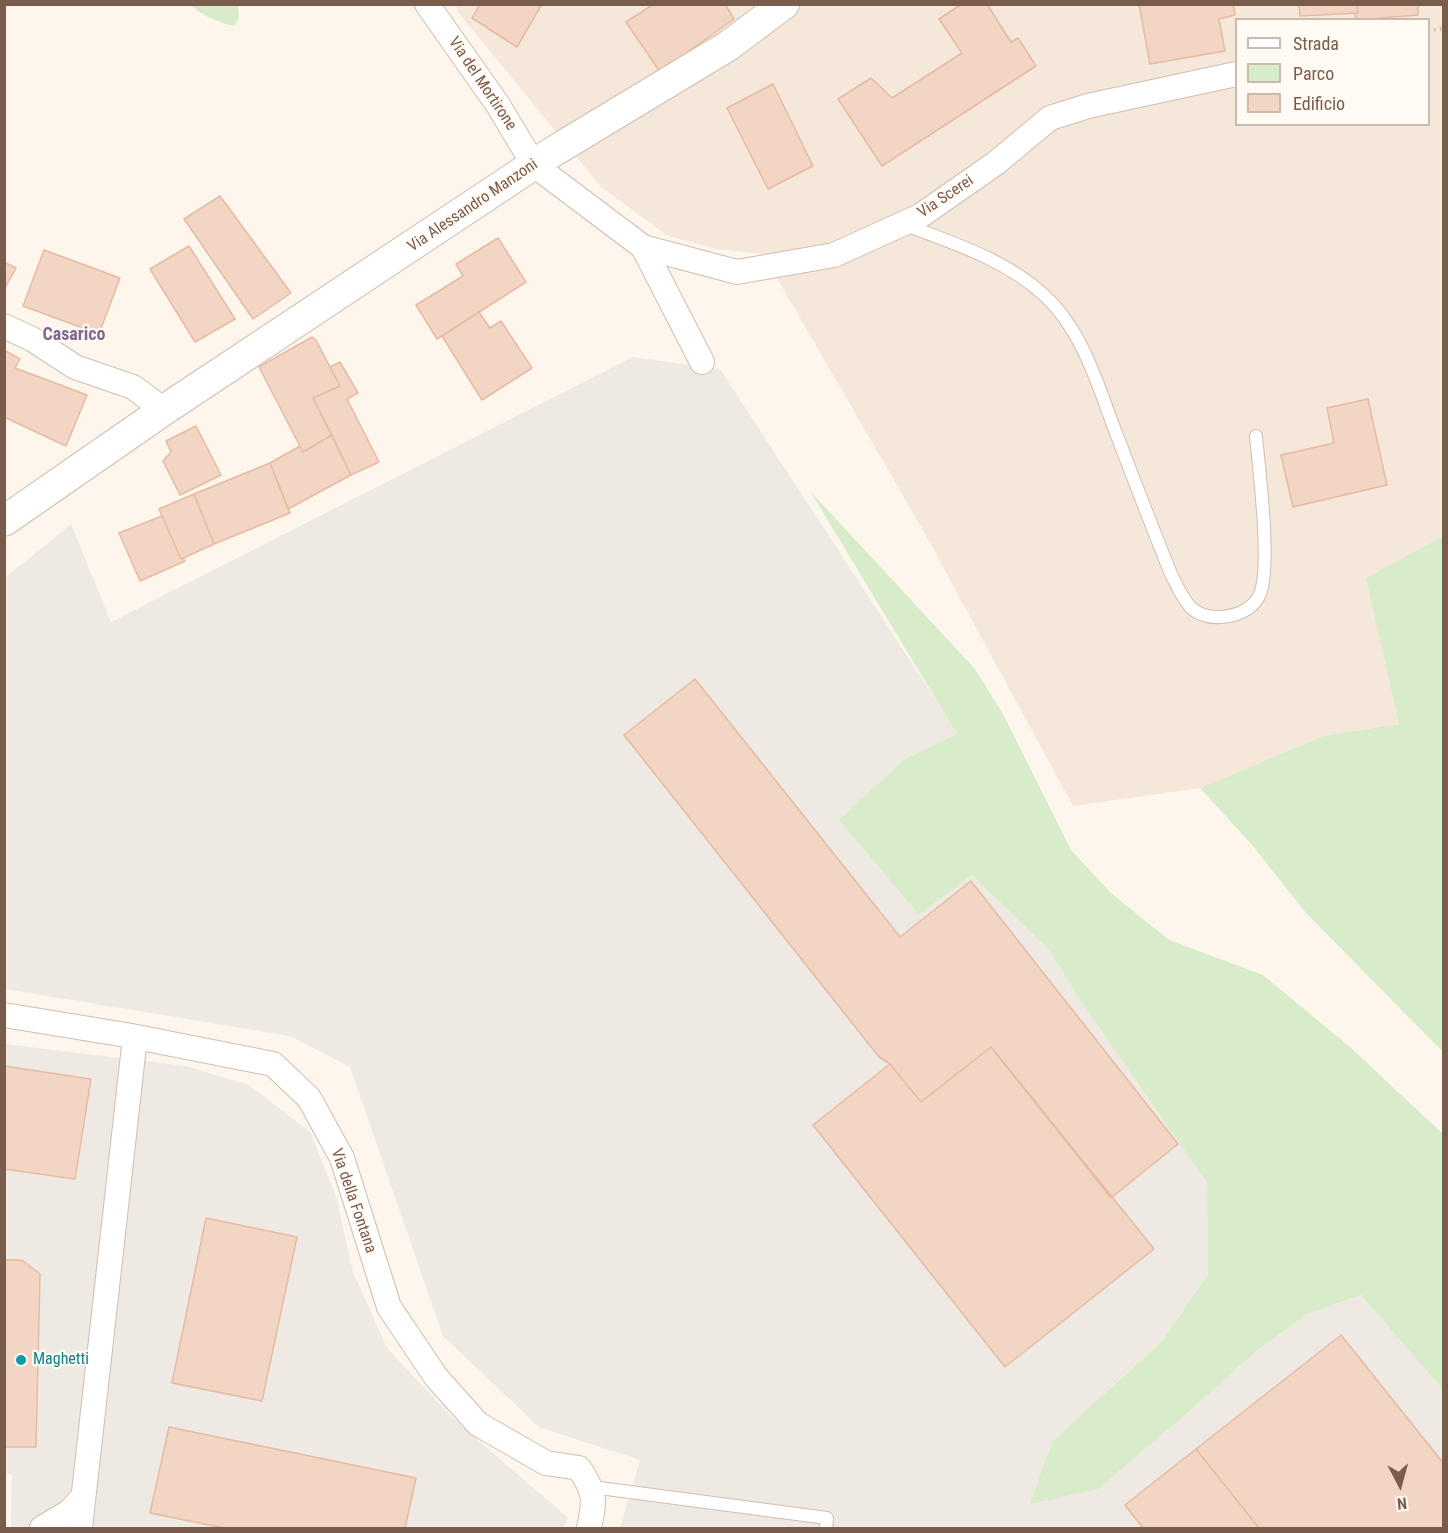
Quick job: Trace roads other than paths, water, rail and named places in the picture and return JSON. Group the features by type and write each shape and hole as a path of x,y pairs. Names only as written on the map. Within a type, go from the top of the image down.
{"street":[{"name":"Via del Mortirone","path":"427,4 498,105 534,165"},
{"name":"Via Alessandro Manzoni","path":"4,521 164,410 534,165 728,46 784,4"},
{"name":"Via Scerei","path":"534,165 643,247 737,272 834,255 920,216 996,163 1050,118 1088,106 1235,74"},
{"name":"Via Scerei","path":"643,247 702,362"},
{"path":"4,326 32,339 75,368 133,387 164,410"},
{"name":"Via della Fontana","path":"4,1016 227,1053 273,1064 309,1098 342,1158 389,1307 436,1377 478,1424 546,1463 579,1468 592,1487"},
{"path":"80,1528 135,1037"},
{"path":"589,1528 594,1507 592,1487"},
{"path":"42,1528 69,1512 83,1497"}],"lane":[{"path":"902,224 969,249 1016,273 1046,297 1072,329 1089,365 1170,574 1183,599 1193,611 1210,618 1231,617 1248,609 1260,596 1265,569 1257,436"},
{"path":"592,1487 828,1518 826,1528"}],"place":[{"name":"Maghetti","path":"21,1360"}],"district":[{"name":"Casarico","path":"74,335"}]}
